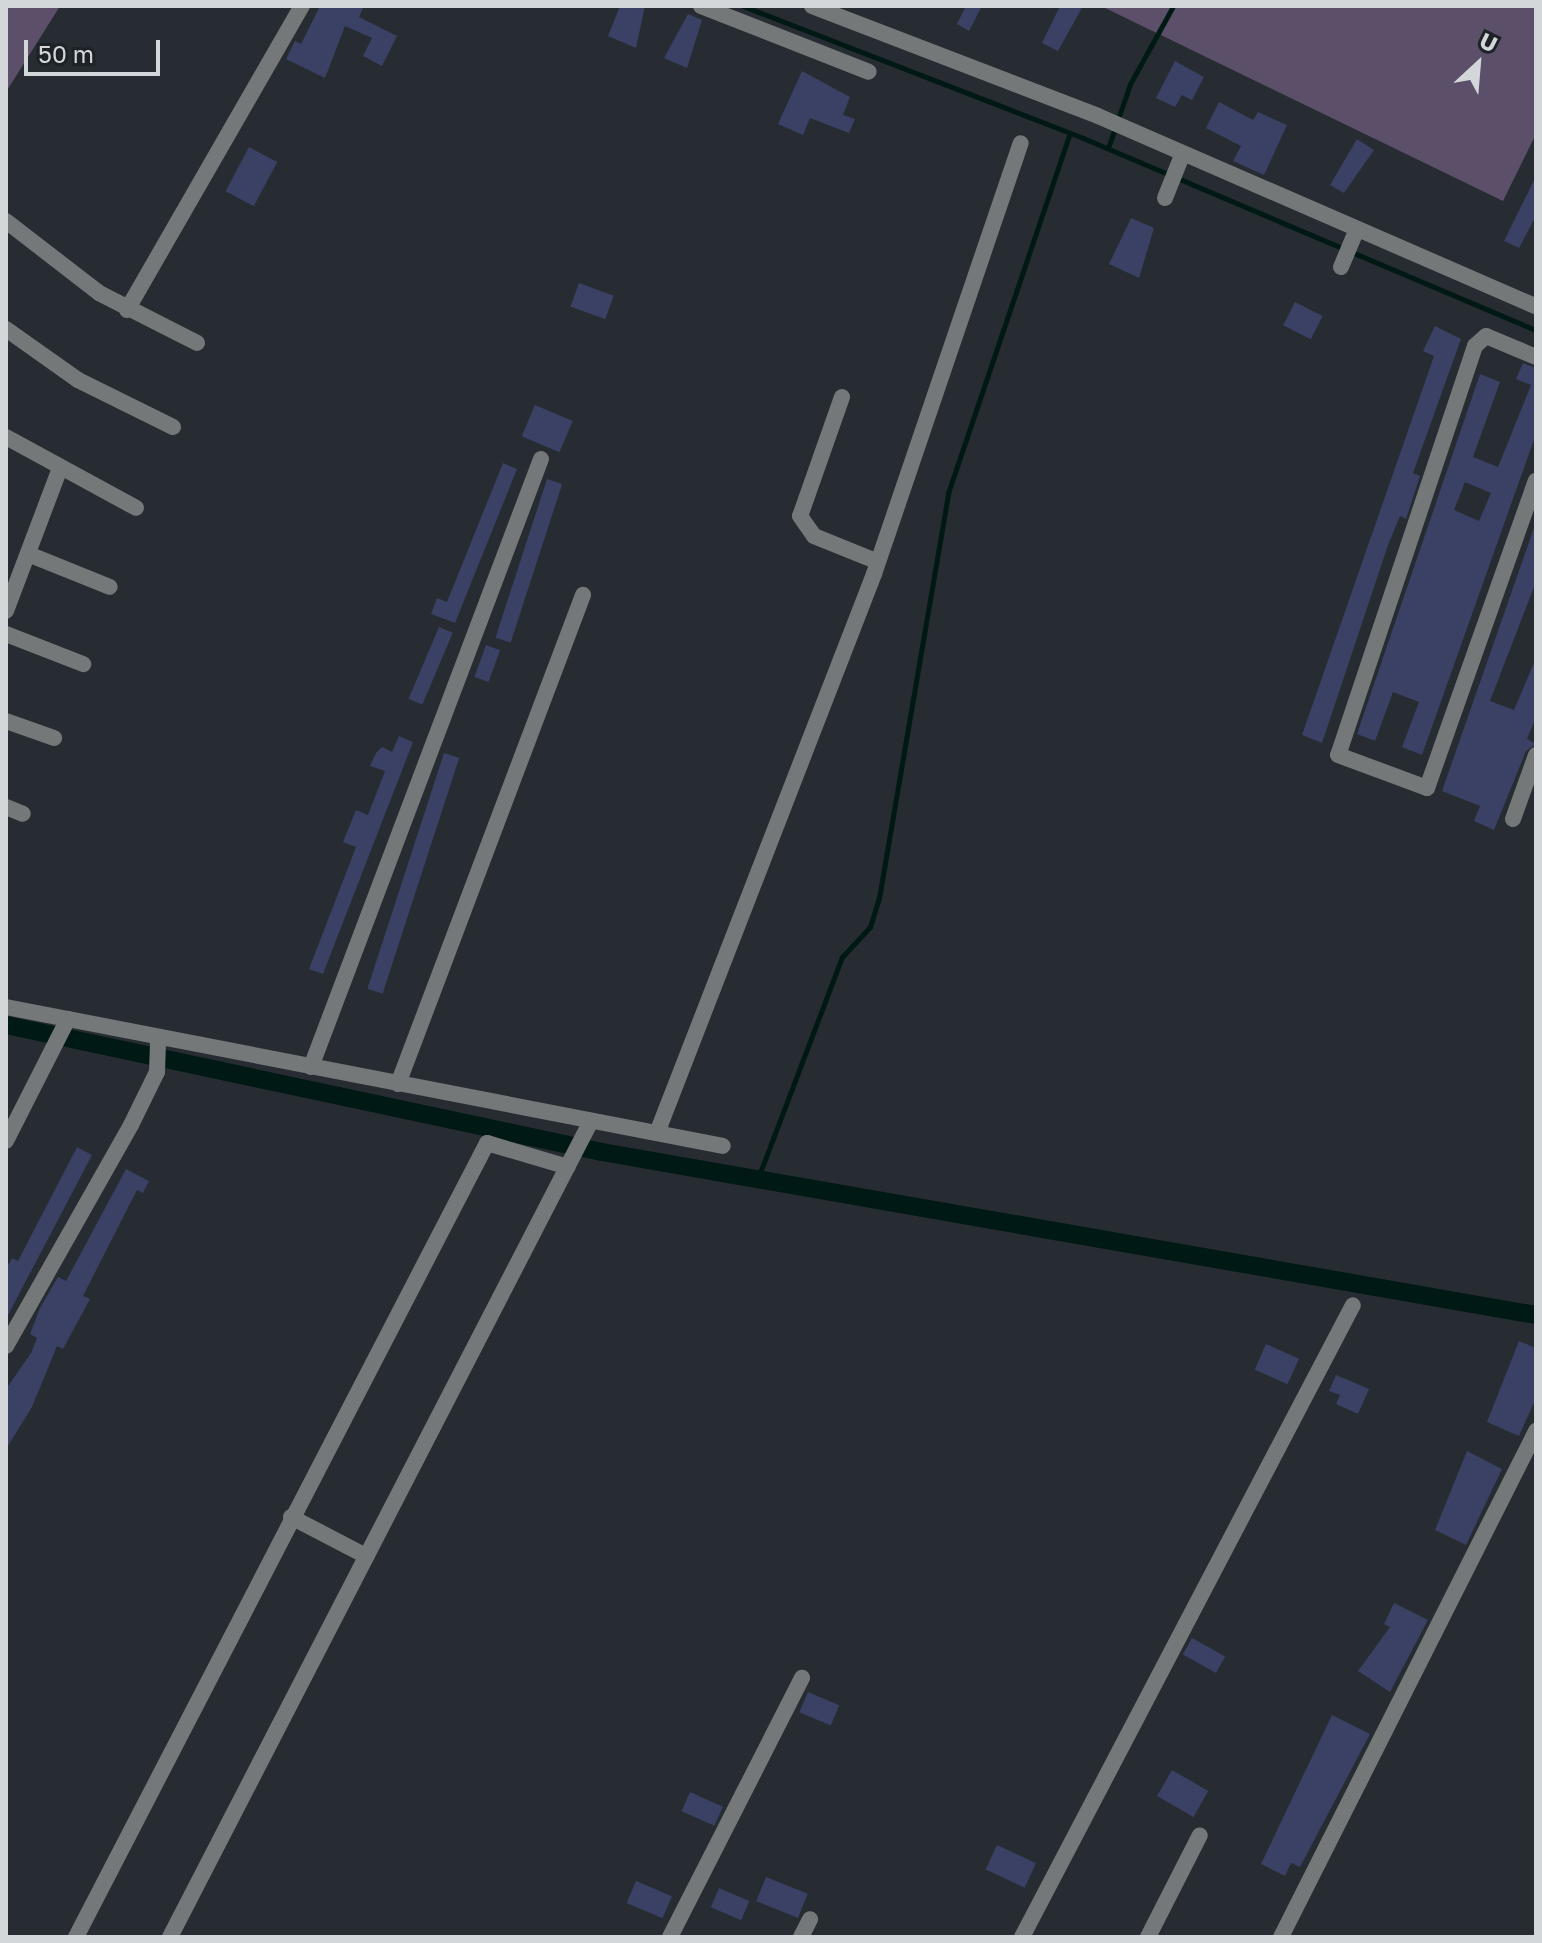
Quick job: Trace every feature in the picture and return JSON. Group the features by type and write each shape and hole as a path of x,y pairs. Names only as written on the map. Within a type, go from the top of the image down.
{"street":[{"path":"127,310 302,6"},
{"path":"701,6 869,72"},
{"path":"812,6 1113,123 1181,159 1355,234 1536,306"},
{"path":"657,1133 876,561 1021,143"},
{"path":"1166,194 1181,159"},
{"path":"6,221 127,310 197,343"},
{"path":"1342,264 1355,234"},
{"path":"6,329 78,380 173,427"},
{"path":"1536,357 1486,336 1475,346 1338,755 1427,788 1536,481"},
{"path":"842,397 800,516 814,536 876,561"},
{"path":"6,437 136,508"},
{"path":"311,1067 541,459"},
{"path":"6,611 60,468"},
{"path":"28,554 110,587"},
{"path":"398,1084 583,595"},
{"path":"6,634 83,664"},
{"path":"6,721 54,738"},
{"path":"1513,819 1536,755"},
{"path":"6,807 23,814"},
{"path":"6,1007 398,1084 589,1126 657,1133 723,1146"},
{"path":"6,1141 68,1020"},
{"path":"6,1346 157,1072 158,1038"},
{"path":"170,1937 589,1126"},
{"path":"76,1937 487,1143 570,1163"},
{"path":"1022,1937 1353,1305"},
{"path":"1281,1937 1536,1431"},
{"path":"291,1517 366,1556"},
{"path":"670,1937 802,1678"},
{"path":"1148,1937 1200,1835"},
{"path":"801,1937 810,1919"}],"shaded area":[{"path":"6,6 60,6 6,92"},
{"path":"1101,6 1536,6 1536,134 1503,201"}],"building":[{"path":"320,6 364,6 359,17 397,36 382,66 363,56 372,38 345,26 325,78 286,59 295,41 301,44"},
{"path":"620,6 645,6 636,48 608,36"},
{"path":"966,6 982,6 969,31 957,24"},
{"path":"1060,6 1083,6 1058,51 1042,43"},
{"path":"688,14 702,20 687,68 664,58"},
{"path":"1175,61 1204,77 1192,100 1182,95 1175,107 1156,98"},
{"path":"802,71 850,97 843,115 855,119 849,133 810,118 803,135 778,124"},
{"path":"1219,102 1253,120 1258,112 1287,125 1264,175 1233,161 1241,146 1206,128"},
{"path":"1357,139 1374,150 1344,193 1330,185"},
{"path":"249,147 277,162 254,206 226,191"},
{"path":"1536,176 1536,216 1519,248 1504,241"},
{"path":"1131,218 1154,228 1139,278 1109,264"},
{"path":"579,283 614,296 605,319 570,306"},
{"path":"1295,302 1323,316 1311,339 1283,325"},
{"path":"1435,326 1461,339 1413,473 1420,476 1406,519 1400,516 1388,545 1322,743 1302,735 1434,356 1423,351"},
{"path":"1523,363 1536,368 1536,434 1422,755 1402,747 1419,702 1393,692 1375,741 1357,734 1480,374 1500,382 1473,457 1498,467 1531,385 1516,379","holes":["1465,482 1491,493 1479,521 1454,510"]},
{"path":"535,405 573,421 559,452 522,436"},
{"path":"503,463 517,469 455,623 431,614 437,598 447,602"},
{"path":"547,479 562,484 511,643 495,638"},
{"path":"1535,525 1536,582 1490,701 1514,710 1536,658 1536,717 1527,739 1536,744 1526,751 1494,830 1474,821 1480,806 1442,791"},
{"path":"439,627 453,633 422,705 409,699"},
{"path":"486,645 500,650 488,682 474,677"},
{"path":"399,736 413,742 323,974 309,969 356,847 343,842 356,810 368,815 385,771 370,766 376,753 382,747 392,752"},
{"path":"444,753 459,758 383,994 367,989"},
{"path":"77,1147 92,1155 6,1319 6,1269 12,1258 18,1261"},
{"path":"126,1169 149,1181 143,1193 137,1190 83,1296 90,1299 63,1349 57,1346 32,1407 6,1449 6,1389 31,1353 37,1338 30,1334 40,1308 58,1277 66,1281"},
{"path":"1519,1341 1536,1348 1536,1398 1519,1436 1487,1422"},
{"path":"1266,1344 1299,1359 1287,1384 1255,1370"},
{"path":"1336,1375 1369,1389 1358,1414 1336,1404 1340,1395 1329,1391"},
{"path":"1467,1451 1502,1469 1466,1545 1435,1530"},
{"path":"1394,1603 1428,1620 1390,1692 1358,1671 1390,1627 1384,1624"},
{"path":"1192,1638 1225,1656 1216,1673 1183,1655"},
{"path":"808,1692 839,1705 831,1726 799,1712"},
{"path":"1332,1715 1370,1734 1300,1867 1291,1863 1285,1876 1261,1864"},
{"path":"1172,1770 1208,1791 1193,1817 1157,1796"},
{"path":"690,1792 723,1807 714,1826 681,1811"},
{"path":"997,1845 1036,1863 1025,1888 986,1869"},
{"path":"766,1877 808,1894 798,1918 756,1901"},
{"path":"636,1881 672,1896 663,1918 627,1903"},
{"path":"719,1888 749,1901 741,1920 711,1907"}],"waterway":[{"path":"743,6 1083,138 1536,330"},
{"path":"1108,148 1130,84 1173,6"},
{"path":"758,1178 842,957 870,927 879,898 948,493 1070,133"},
{"path":"6,1025 602,1152 1536,1315"}]}
